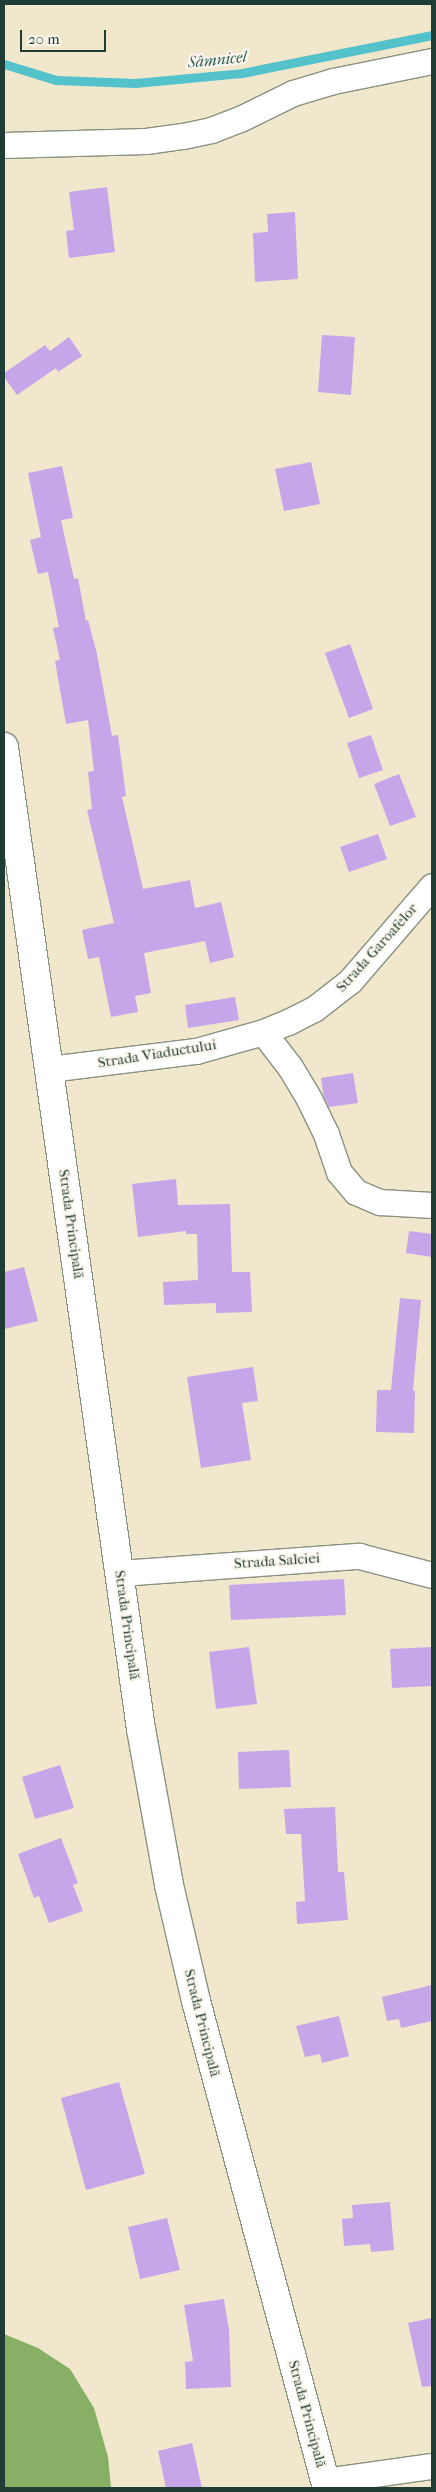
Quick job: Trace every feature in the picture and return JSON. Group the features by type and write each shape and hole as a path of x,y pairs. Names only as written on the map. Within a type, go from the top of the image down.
{"highway":[{"name":"Strada Principală","path":"4,747 141,1729 169,1885 196,2001 326,2485"}],"street":[{"path":"4,145 146,141 183,136 211,130 240,119 293,93 309,88 392,68 432,61"},
{"name":"Strada Garoafelor","path":"263,1032 314,1009 334,996 350,981 432,886"},
{"path":"263,1032 290,1067 309,1099 326,1134 339,1172 356,1192 380,1202 432,1205"},
{"name":"Strada Viaductului","path":"49,1069 196,1051 263,1032"},
{"name":"Strada Salciei","path":"120,1573 359,1556 432,1575"},
{"path":"326,2485 432,2466"}],"green space":[{"path":"4,2334 38,2348 70,2369 94,2408 108,2457 111,2488 4,2488"}],"building":[{"path":"107,187 115,252 69,258 66,231 74,230 69,192"},
{"path":"295,212 298,279 255,282 253,233 268,232 267,214"},
{"path":"322,335 355,337 351,395 318,392"},
{"path":"69,337 82,356 58,372 56,368 17,395 4,377 4,373 45,345 50,351"},
{"path":"311,462 320,504 284,511 275,469"},
{"path":"62,466 73,518 61,520 74,579 78,578 86,621 88,620 97,654 112,736 118,735 126,796 122,797 143,889 190,880 195,908 221,902 234,957 210,963 205,941 144,953 151,993 135,996 138,1012 111,1017 99,957 88,959 82,930 114,923 87,810 92,809 88,772 94,771 88,720 66,724 55,661 60,660 53,628 59,627 48,572 38,574 30,540 41,537 28,473"},
{"path":"350,644 373,709 349,718 325,653"},
{"path":"371,735 383,770 359,778 347,743"},
{"path":"399,774 416,817 390,826 374,784"},
{"path":"378,834 387,859 349,872 340,847"},
{"path":"235,997 239,1020 188,1028 185,1005"},
{"path":"353,1073 358,1103 329,1107 324,1098 321,1078"},
{"path":"176,1179 178,1205 230,1204 232,1272 250,1272 252,1312 216,1313 216,1303 164,1305 163,1282 198,1280 197,1234 186,1234 186,1231 138,1237 132,1184"},
{"path":"409,1231 432,1234 432,1257 406,1253"},
{"path":"24,1267 38,1321 4,1329 4,1272"},
{"path":"400,1298 421,1300 413,1390 415,1391 414,1433 376,1432 377,1390 391,1390"},
{"path":"253,1367 258,1401 242,1403 251,1460 201,1468 187,1377"},
{"path":"344,1579 346,1615 231,1620 229,1585"},
{"path":"249,1647 257,1704 216,1709 209,1652"},
{"path":"432,1647 432,1686 392,1688 390,1649"},
{"path":"289,1750 291,1787 239,1789 238,1752"},
{"path":"60,1765 74,1808 35,1819 22,1777"},
{"path":"335,1807 338,1872 344,1872 348,1920 297,1924 296,1902 305,1901 301,1834 286,1834 284,1809"},
{"path":"61,1838 78,1883 73,1885 83,1911 49,1923 39,1896 34,1898 18,1854"},
{"path":"432,1985 432,2021 401,2028 399,2019 387,2021 382,1997"},
{"path":"339,2016 349,2056 322,2063 320,2054 305,2057 296,2026"},
{"path":"119,2082 145,2174 86,2190 61,2098"},
{"path":"390,2202 394,2250 371,2252 370,2244 344,2246 342,2219 353,2218 352,2205"},
{"path":"167,2218 180,2270 140,2279 128,2227"},
{"path":"224,2299 229,2330 231,2387 186,2389 185,2362 193,2361 184,2305"},
{"path":"432,2318 432,2386 422,2387 408,2323"},
{"path":"192,2443 202,2488 166,2488 158,2451"}],"waterway":[{"name":"Sâmnicel","path":"4,64 56,80 135,83 242,73 432,35"}]}
